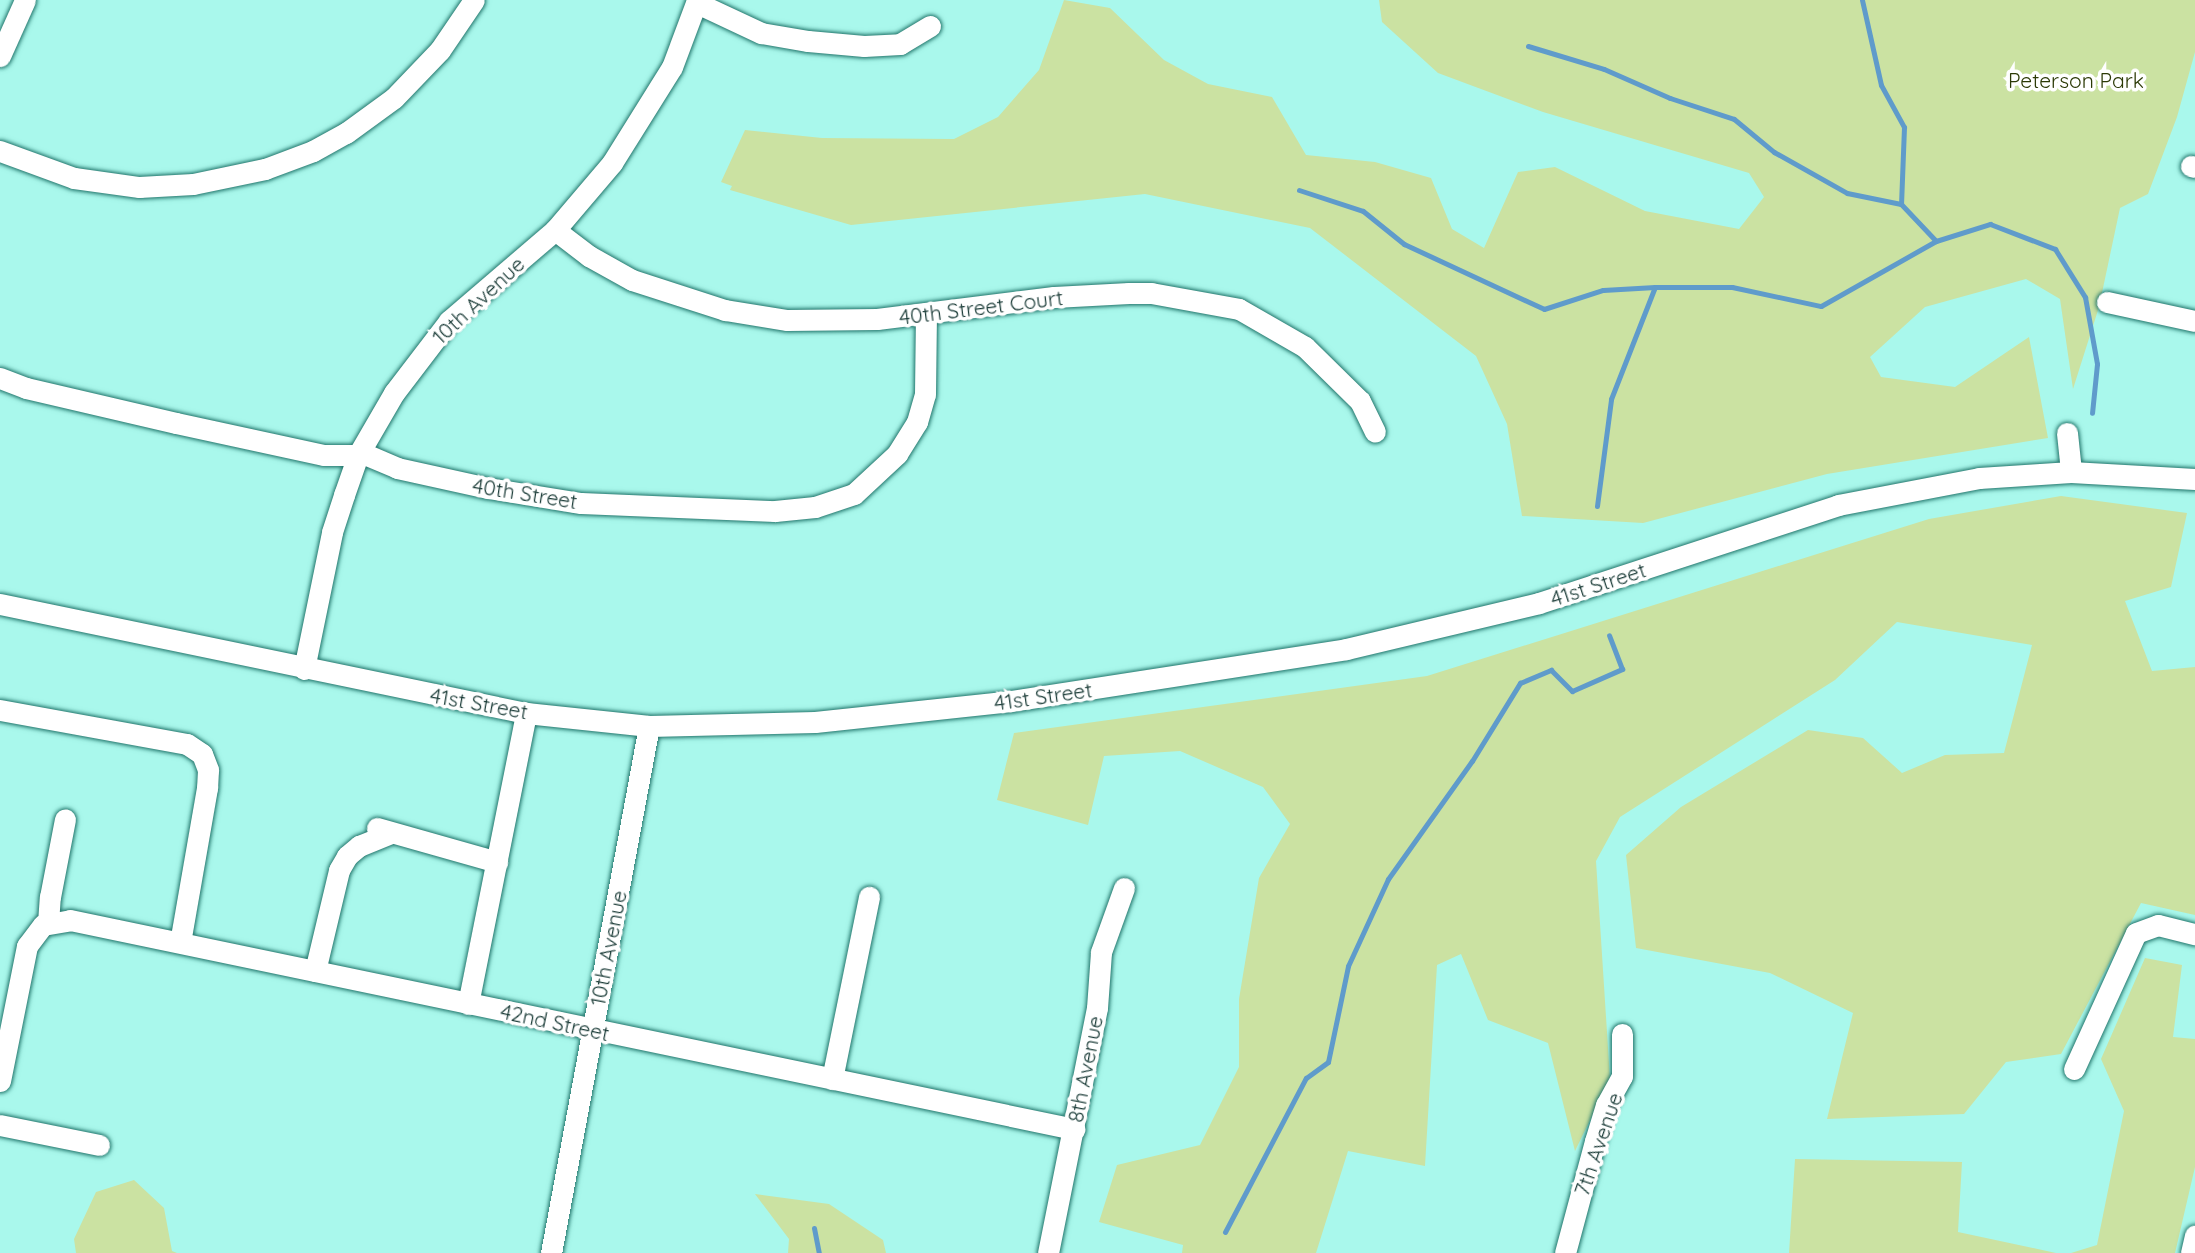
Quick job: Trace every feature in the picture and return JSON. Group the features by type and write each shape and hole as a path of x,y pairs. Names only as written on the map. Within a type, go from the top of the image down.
{"street":[{"path":"0,55 24,0"},
{"path":"0,151 75,178 139,187 193,184 265,169 313,151 346,133 394,98 440,50 474,0"},
{"path":"697,2 761,33 808,41 864,46 900,44 930,26"},
{"name":"10th Avenue","path":"304,669 332,533 358,455 394,393 449,321 555,230 612,163 672,67 697,2"},
{"name":"40th Street Court","path":"555,230 589,256 632,280 725,310 788,320 816,321 926,313 1054,298 1129,293 1194,299 1239,309 1305,347 1360,401 1375,432"},
{"path":"2107,302 2195,321"},
{"name":"40th Street","path":"0,379 26,388 324,455 367,455 397,468 488,488 581,503 737,512 815,507 854,494 869,482 897,454 917,422 925,394 926,313"},
{"path":"2067,433 2071,472"},
{"name":"41st Street","path":"0,604 526,713 649,726 815,722 900,715 1279,662 1346,649 1539,603 1838,505 1979,478 2071,472 2195,478"},
{"path":"0,710 187,744 202,754 208,770 207,788 180,943"},
{"path":"468,1004 526,713"},
{"name":"10th Avenue","path":"551,1253 649,726"},
{"path":"0,1081 22,961 27,946 44,925 65,819"},
{"path":"315,971 339,870 347,856 383,830 497,862"},
{"name":"8th Avenue","path":"1048,1253 1097,1008 1101,952 1125,888"},
{"path":"832,1079 869,897"},
{"name":"42nd Street","path":"44,925 70,920 1073,1129"},
{"path":"2074,1069 2136,933 2158,925 2195,934"},
{"name":"7th Avenue","path":"1565,1253 1606,1105 1622,1076 1622,1034"},
{"path":"0,1125 99,1145"},
{"path":"2191,1253 2195,1237"}],"green space":[{"name":"Peterson Park","path":"1064,0 1110,8 1164,60 1208,84 1272,97 1306,155 1375,162 1431,178 1452,229 1484,248 1518,172 1555,167 1645,211 1739,229 1764,197 1749,173 1543,112 1438,73 1382,22 1379,0 2195,0 2195,52 2177,117 2148,194 2120,208 2099,307 2073,389 2060,299 2026,279 1925,307 1870,357 1881,377 1955,387 2029,337 2048,438 1827,474 1643,523 1522,516 1507,424 1476,356 1310,228 1145,194 851,225 730,190 732,186 721,182 745,130 822,138 954,139 998,117 1039,70"},
{"path":"2061,496 2187,513 2171,587 2125,601 2152,671 2195,667 2195,915 2141,903 2061,1054 2006,1062 1964,1114 1827,1119 1853,1013 1770,973 1636,948 1626,855 1681,807 1808,730 1863,738 1902,773 1945,755 2004,753 2032,645 1897,622 1835,680 1620,817 1596,861 1610,1079 1575,1151 1548,1043 1488,1020 1461,954 1437,965 1425,1166 1348,1151 1316,1253 1182,1253 1183,1245 1099,1222 1117,1165 1200,1145 1239,1067 1239,999 1259,878 1290,824 1263,787 1180,751 1104,756 1088,825 997,800 1014,733 1427,676 1929,519"},
{"path":"2145,958 2182,965 2173,1037 2195,1039 2195,1167 2175,1253 2071,1253 2097,1245 2124,1111 2101,1059"},
{"path":"1795,1159 1962,1162 1958,1232 2056,1253 1789,1253"},
{"path":"134,1180 164,1208 172,1251 177,1253 76,1253 74,1239 96,1192"},
{"path":"755,1194 829,1204 883,1240 886,1253 788,1253 789,1239"}],"waterway":[{"path":"1862,0 1881,85 1904,127 1901,204 1936,241"},
{"path":"1528,46 1604,69 1670,98 1734,119 1774,152 1847,193 1901,204"},
{"path":"1299,190 1363,211 1404,244 1544,309 1603,290 1655,287 1732,287 1821,306 1936,241 1990,224 2055,249 2085,297 2097,364 2092,413"},
{"path":"1597,506 1611,399 1655,287"},
{"path":"1225,1232 1306,1078 1328,1062 1348,966 1388,879 1472,761 1520,683 1551,670 1572,691 1622,669 1609,635"},
{"path":"814,1228 819,1253"}]}
